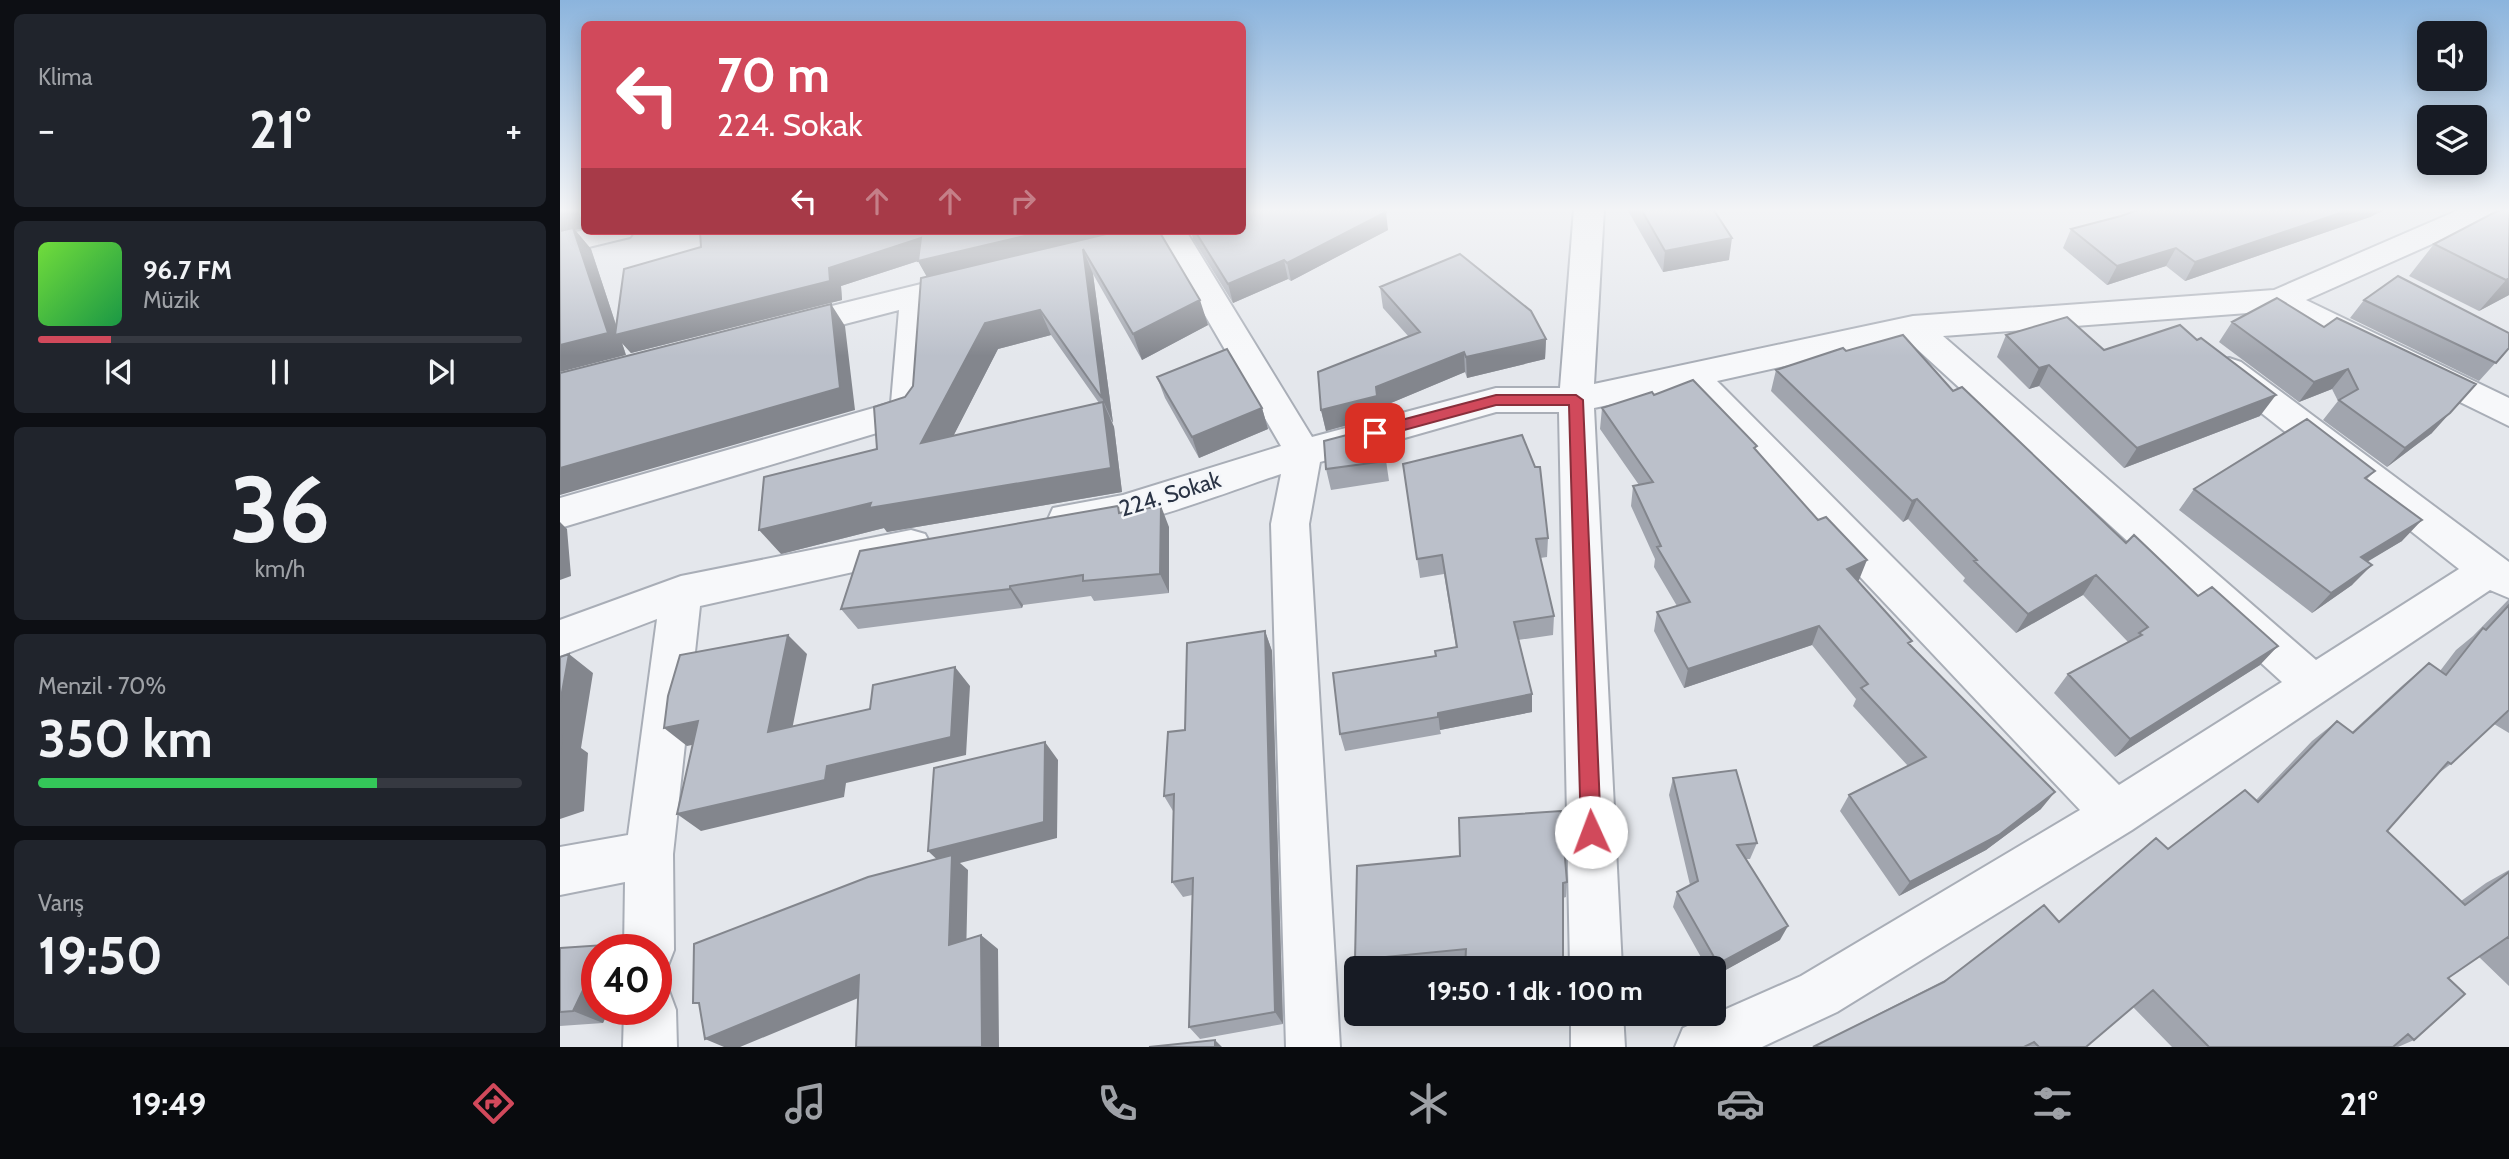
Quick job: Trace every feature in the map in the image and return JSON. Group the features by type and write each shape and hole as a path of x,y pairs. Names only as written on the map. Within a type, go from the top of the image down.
{"street":[{"path":"1183,258 1303,453 1290,524 1313,1047"},
{"path":"1586,258 1576,400 1596,956"},
{"path":"2279,300 2378,258"},
{"path":"2360,266 2395,285"},
{"path":"758,335 997,276"},
{"path":"560,513 908,411 916,295"},
{"path":"2279,300 2509,413"},
{"name":"224. Sokak","path":"1031,525 1123,510 1303,453 1496,400 1576,400 1913,327 2279,300"},
{"path":"1702,1047 1819,995 2115,814 2314,684 2499,576 2151,310"},
{"path":"1913,327 2314,684"},
{"path":"1690,375 2115,814"},
{"path":"560,638 681,593 939,540"},
{"path":"649,934 649,854 681,593"},
{"path":"560,871 649,854"},
{"path":"650,1025 650,1047"}],"building":[{"path":"560,258 583,258 608,333 560,345"},
{"path":"663,258 860,258 829,268 830,281 615,335 624,269"},
{"path":"1006,258 1084,258 1102,398 1040,310 985,323 921,443 1103,402 1111,468 869,508 871,503 759,530 764,477 877,449 874,407 905,397 913,386 921,278"},
{"path":"1088,258 1175,258 1200,300 1133,334"},
{"path":"1212,258 1297,258 1287,263 1284,260 1228,284"},
{"path":"1451,258 1465,258 1531,311 1546,339 1466,357 1464,352 1376,387 1377,396 1321,410 1318,372 1420,332 1380,287"},
{"path":"2107,258 2144,258 2117,266"},
{"path":"2189,258 2207,258 2195,262"},
{"path":"2462,258 2509,258 2509,278 2506,280"},
{"path":"2398,276 2509,333 2509,348 2496,363 2364,300"},
{"path":"2277,298 2324,327 2337,318 2476,384 2450,413 2405,448 2339,400 2358,389 2348,369 2314,382 2232,322"},
{"path":"831,304 840,388 560,468 560,373"},
{"path":"2067,317 2104,350 2180,325 2197,340 2201,338 2276,395 2137,448 2049,365 2039,368 2006,335"},
{"path":"1903,335 1953,391 1962,387 2126,543 2134,535 2198,596 2212,587 2278,646 2130,739 2068,674 2142,635 2139,633 2148,627 2096,575 2028,614 1917,499 1912,501 1776,370 1843,348 1846,351"},
{"path":"1227,349 1262,408 1192,437 1157,377"},
{"path":"1693,380 1757,446 1754,448 1818,520 1826,517 1867,560 1847,569 1912,641 1908,643 2055,792 1999,835 1910,882 1849,795 1926,757 1861,688 1868,684 1819,626 1688,669 1657,612 1690,602 1657,547 1661,546 1633,486 1653,482 1602,408 1652,392 1654,395"},
{"path":"2307,419 2375,471 2365,478 2422,520 2361,557 2372,565 2331,593 2194,489"},
{"path":"1381,426 1386,461 1326,469 1324,441"},
{"path":"1522,435 1535,467 1540,467 1548,538 1536,539 1554,616 1514,622 1532,694 1438,713 1438,717 1340,734 1333,673 1436,656 1435,651 1457,647 1442,555 1417,559 1403,464"},
{"path":"1118,506 1119,513 1161,506 1160,574 1083,581 1083,575 1010,586 1010,589 841,609 860,551"},
{"path":"2509,605 2509,710 2451,764 2448,762 2387,831 2465,905 2509,872 2509,938 2448,978 2465,994 2414,1040 2408,1034 2393,1047 2209,1047 2153,990 2086,1047 2039,1047 2034,1042 2024,1047 1813,1047 1944,982 2044,905 2059,922 2156,838 2168,849 2245,790 2258,802 2337,721 2353,733 2429,663 2446,675 2483,628 2486,630"},
{"path":"1265,631 1275,1012 1189,1027 1193,878 1172,882 1174,794 1164,796 1168,732 1185,730 1187,643"},
{"path":"788,635 768,732 870,709 873,685 955,667 951,737 827,766 825,780 677,814 698,721 664,728 668,696 680,655"},
{"path":"569,654 560,703 560,657"},
{"path":"1045,742 1044,822 928,851 934,768"},
{"path":"1736,770 1757,843 1737,845 1788,926 1726,960 1726,956 1713,956 1677,892 1698,881 1673,778"},
{"path":"1561,811 1567,882 1563,883 1563,956 1466,956 1466,949 1395,956 1355,956 1357,866 1460,856 1459,818"},
{"path":"952,855 949,945 981,935 982,1047 856,1047 859,975 705,1039 699,1003 693,1003 694,944 868,877"},
{"path":"581,947 581,994 573,1011 560,1012 560,948"},
{"path":"1215,1040 1215,1047 1149,1047"}],"route":[{"path":"1375,433 1496,400 1576,400 1591,832"}]}
